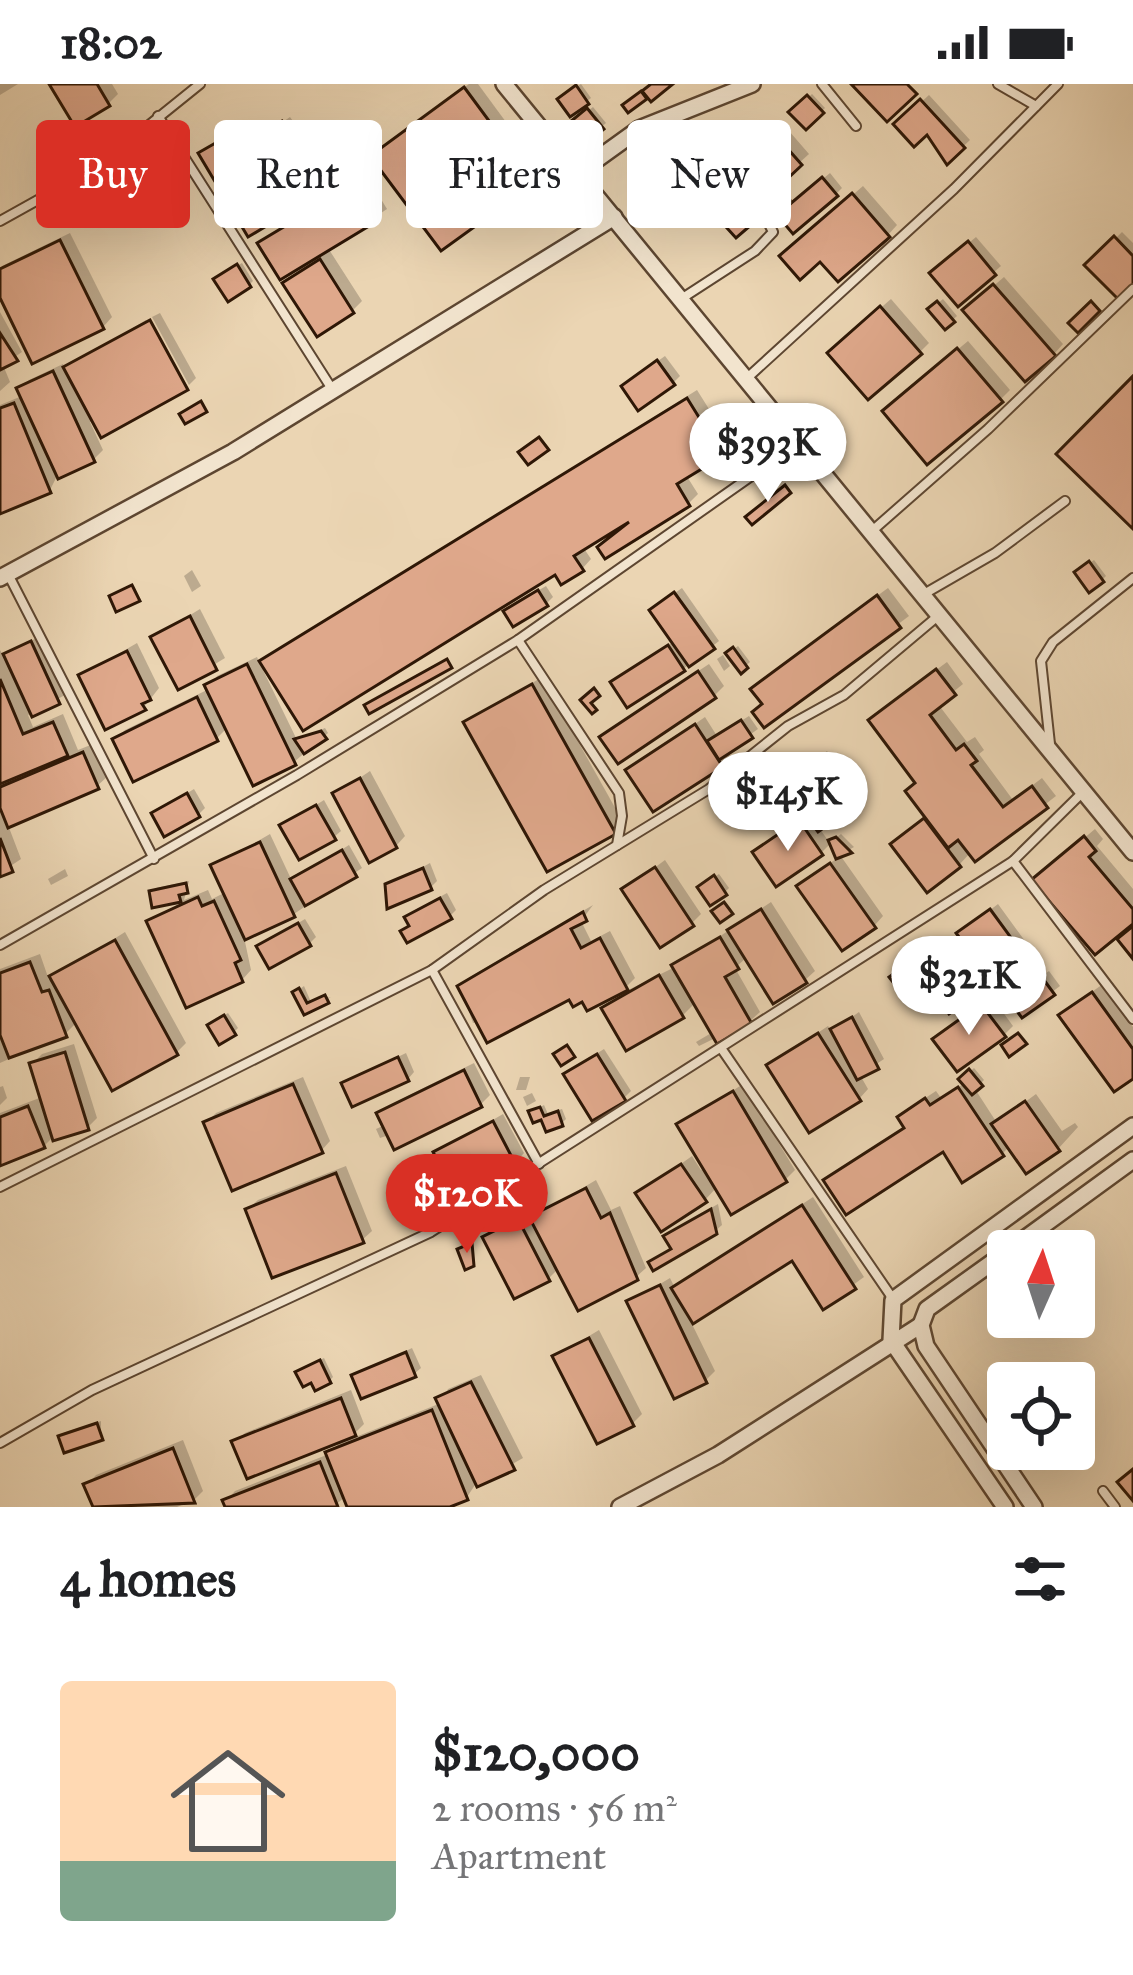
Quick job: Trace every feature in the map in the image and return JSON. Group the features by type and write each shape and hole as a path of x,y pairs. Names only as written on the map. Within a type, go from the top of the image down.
{"street":[{"path":"504,84 534,120"},
{"path":"603,155 639,129 752,84"},
{"path":"603,204 1082,794 1131,846"},
{"path":"4,576 334,392 614,217"},
{"path":"1005,1507 891,1340 893,1300 1133,1126"},
{"path":"1040,1230 1129,1170"},
{"path":"979,1238 987,1243"},
{"path":"987,1266 927,1310 921,1325 926,1346 1034,1507"},
{"path":"620,1507 718,1455 921,1325"}],"lane":[{"path":"0,221 97,167 200,84"},
{"path":"822,84 856,126"},
{"path":"998,84 1036,106"},
{"path":"744,381 1058,84"},
{"path":"158,116 334,392"},
{"path":"680,299 755,251 773,232 771,228"},
{"path":"870,532 988,429 1133,290"},
{"path":"0,945 154,859 518,640 709,512 799,443"},
{"path":"923,595 995,553 1066,500"},
{"path":"4,576 154,859"},
{"path":"1051,752 1041,661 1053,643 1133,578"},
{"path":"0,1187 432,970 617,844 709,789 788,726 844,695 939,615"},
{"path":"518,640 619,793 622,817 617,844"},
{"path":"0,1443 92,1390 430,1232 1013,861 1082,794"},
{"path":"1013,861 1133,1019"},
{"path":"432,970 539,1164"},
{"path":"722,1048 893,1300"},
{"path":"1103,1491 1114,1507"}],"building":[{"path":"49,84 97,84 110,106 87,120 71,120"},
{"path":"651,84 673,84 651,102 642,91"},
{"path":"851,84 907,84 917,94 887,122"},
{"path":"576,85 589,104 570,117 557,99"},
{"path":"464,87 488,120 419,120"},
{"path":"641,91 647,99 628,113 622,105"},
{"path":"807,95 824,113 806,130 788,112"},
{"path":"920,99 965,148 947,165 927,135 914,147 893,124"},
{"path":"587,108 597,120 572,120"},
{"path":"406,130 406,204 382,172 382,147"},
{"path":"214,144 214,180 198,153"},
{"path":"791,153 802,165 791,175"},
{"path":"822,177 838,196 793,234 788,228 791,203"},
{"path":"852,193 890,237 838,282 820,262 800,280 779,256"},
{"path":"243,228 263,228 248,237"},
{"path":"282,228 366,228 280,280 257,243"},
{"path":"424,228 473,228 441,251"},
{"path":"727,228 748,228 736,238"},
{"path":"1114,236 1133,256 1133,286 1119,300 1084,265"},
{"path":"60,240 104,329 32,364 0,298 0,269"},
{"path":"968,241 996,275 958,307 929,273"},
{"path":"320,259 354,313 317,337 282,283"},
{"path":"237,264 251,287 228,302 213,279"},
{"path":"993,284 1056,356 1025,382 962,310"},
{"path":"937,301 955,322 945,330 927,309"},
{"path":"1091,301 1100,311 1078,333 1068,323"},
{"path":"880,306 922,354 868,400 827,353"},
{"path":"150,320 188,390 101,438 63,367"},
{"path":"0,333 18,361 0,370"},
{"path":"957,348 1003,402 927,465 882,411"},
{"path":"657,360 675,385 638,411 621,386"},
{"path":"53,371 95,462 58,479 16,388"},
{"path":"1133,376 1133,529 1056,454"},
{"path":"687,398 723,456 677,484 690,506 605,559 597,547 629,522 574,556 584,571 561,585 555,575 303,731 259,661"},
{"path":"201,401 207,412 185,424 179,414"},
{"path":"14,403 51,493 0,514 0,408"},
{"path":"539,437 549,450 528,465 518,452"},
{"path":"785,485 791,493 752,525 745,517"},
{"path":"1089,561 1104,582 1089,593 1074,572"},
{"path":"132,585 140,601 116,612 109,596"},
{"path":"538,590 548,606 513,627 503,611"},
{"path":"674,592 715,649 689,667 649,610"},
{"path":"877,595 901,628 764,728 752,712 762,704 750,689"},
{"path":"190,616 217,670 178,690 150,637"},
{"path":"31,641 60,704 32,717 3,654"},
{"path":"668,645 685,671 627,708 610,682"},
{"path":"733,647 748,668 741,674 725,653"},
{"path":"127,651 151,700 142,704 146,710 105,730 78,675"},
{"path":"447,659 452,668 369,714 364,705"},
{"path":"247,664 296,765 253,786 204,685"},
{"path":"936,669 956,695 930,715 956,750 964,744 977,761 971,765 1003,807 1032,786 1048,808 975,862 958,840 948,848 905,791 915,783 868,720"},
{"path":"698,671 716,698 618,764 599,737"},
{"path":"0,679 23,734 53,722 68,756 0,784"},
{"path":"532,684 616,834 547,872 463,722"},
{"path":"594,688 600,696 591,703 597,710 592,714 580,700"},
{"path":"197,697 218,741 133,782 112,739"},
{"path":"741,720 753,738 719,760 707,741"},
{"path":"695,724 723,767 653,812 625,770"},
{"path":"321,731 327,739 304,754 294,739"},
{"path":"83,752 99,789 8,828 0,808 0,787"},
{"path":"816,758 852,808 818,832 782,783"},
{"path":"360,778 397,848 369,863 332,793"},
{"path":"187,793 200,817 164,837 151,813"},
{"path":"316,805 336,840 299,860 279,825"},
{"path":"924,818 961,867 927,893 890,844"},
{"path":"799,820 823,855 776,887 752,852"},
{"path":"1084,836 1096,851 1089,857 1133,909 1133,924 1095,955 1031,880"},
{"path":"836,837 852,853 836,859 828,840"},
{"path":"0,838 13,872 0,877"},
{"path":"260,842 295,917 245,940 210,865"},
{"path":"342,850 357,877 305,906 290,879"},
{"path":"830,863 876,928 842,951 796,886"},
{"path":"655,867 694,926 660,948 621,889"},
{"path":"423,868 432,890 387,909 385,884"},
{"path":"714,875 727,895 710,906 697,887"},
{"path":"186,883 188,893 179,895 181,902 152,908 149,891"},
{"path":"198,897 202,906 214,901 241,960 235,963 243,982 186,1008 146,921"},
{"path":"440,898 452,919 407,943 400,931 409,926 404,917"},
{"path":"724,902 733,914 720,923 711,911"},
{"path":"761,909 807,983 773,1004 727,930"},
{"path":"990,909 1020,950 987,974 956,933"},
{"path":"583,912 587,921 571,929 581,948 600,938 628,990 587,1011 582,1002 573,1007 569,1000 487,1043 457,986"},
{"path":"298,923 311,946 269,969 256,946"},
{"path":"1133,926 1133,959 1117,939"},
{"path":"720,937 739,969 725,977 752,1024 717,1044 671,965"},
{"path":"115,940 178,1055 112,1091 49,976"},
{"path":"948,941 983,990 949,1014 914,964"},
{"path":"30,962 42,992 49,990 67,1037 9,1058 0,1035 0,973"},
{"path":"910,962 927,986 907,1000 889,977"},
{"path":"659,975 684,1018 626,1051 601,1008"},
{"path":"1041,976 1055,995 1022,1018 1008,999"},
{"path":"299,988 307,1003 325,995 329,1003 304,1015 292,992"},
{"path":"1092,992 1133,1049 1133,1079 1114,1092 1058,1015"},
{"path":"981,1004 1006,1037 957,1072 932,1039"},
{"path":"224,1015 236,1035 219,1045 207,1025"},
{"path":"852,1017 879,1069 857,1080 830,1029"},
{"path":"818,1033 861,1101 809,1133 766,1065"},
{"path":"1018,1033 1027,1044 1009,1057 1001,1045"},
{"path":"567,1045 575,1057 561,1066 553,1054"},
{"path":"65,1052 89,1130 53,1141 29,1063"},
{"path":"597,1054 626,1101 592,1121 563,1074"},
{"path":"398,1057 409,1081 352,1107 341,1083"},
{"path":"969,1069 983,1086 972,1095 958,1079"},
{"path":"464,1070 482,1107 394,1150 376,1113"},
{"path":"293,1084 323,1153 232,1191 203,1122"},
{"path":"958,1087 1004,1156 962,1183 943,1152 846,1215 823,1180 904,1128 897,1117 925,1098 930,1105"},
{"path":"733,1091 787,1182 731,1215 676,1124"},
{"path":"1025,1101 1060,1151 1026,1174 991,1124"},
{"path":"28,1106 45,1148 0,1166 0,1117"},
{"path":"540,1107 544,1116 558,1111 563,1126 546,1132 541,1120 533,1123 528,1111"},
{"path":"493,1121 516,1165 456,1196 433,1152"},
{"path":"681,1164 707,1202 661,1232 635,1193"},
{"path":"336,1173 364,1243 272,1278 245,1209"},
{"path":"586,1188 601,1218 610,1213 638,1280 578,1311 529,1217"},
{"path":"802,1205 856,1289 823,1310 792,1261 693,1324 671,1288"},
{"path":"711,1209 717,1234 653,1271 648,1262 671,1249 663,1236"},
{"path":"518,1219 550,1281 514,1299 482,1237"},
{"path":"472,1243 474,1266 465,1270 457,1249"},
{"path":"660,1285 707,1383 674,1399 626,1301"},
{"path":"589,1338 634,1426 597,1444 552,1356"},
{"path":"406,1352 416,1377 361,1399 351,1375"},
{"path":"320,1360 331,1383 315,1391 311,1383 303,1387 295,1372"},
{"path":"471,1382 515,1470 477,1487 435,1398"},
{"path":"341,1398 356,1436 247,1479 231,1441"},
{"path":"432,1410 468,1500 450,1507 347,1507 325,1452"},
{"path":"97,1423 103,1440 64,1453 58,1436"},
{"path":"173,1448 195,1503 93,1507 83,1484"},
{"path":"320,1462 338,1507 225,1507 222,1500"},
{"path":"1133,1469 1133,1501 1117,1482"}]}
